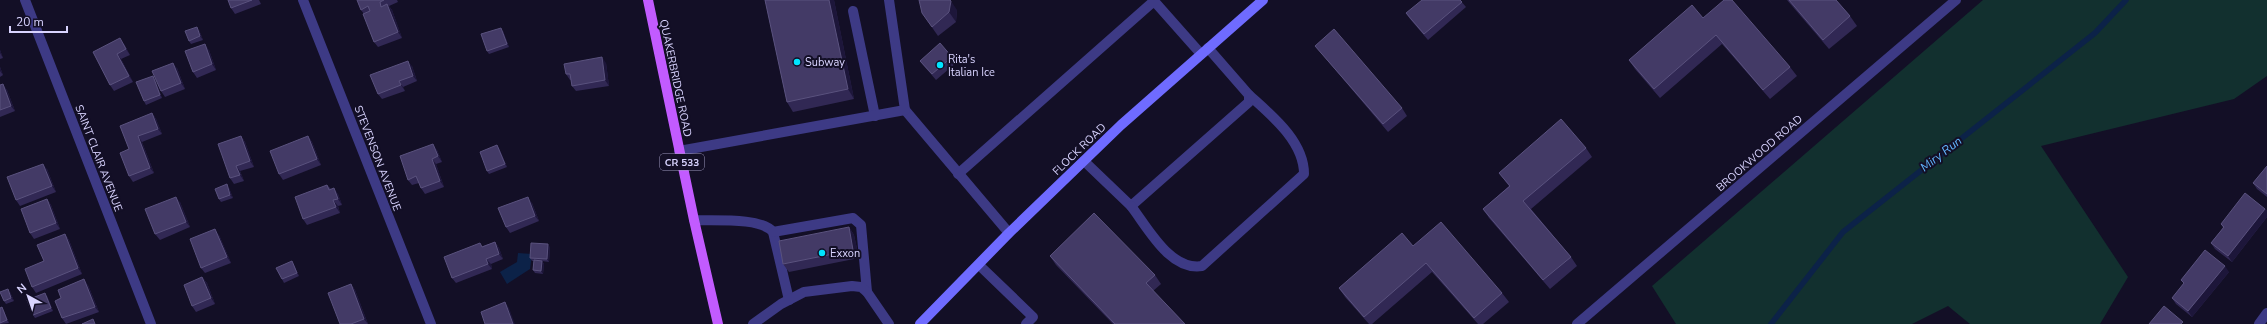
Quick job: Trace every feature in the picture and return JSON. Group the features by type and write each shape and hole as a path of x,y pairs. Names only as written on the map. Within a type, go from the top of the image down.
{"main road":[{"name":"QUAKERBRIDGE ROAD","path":"648,0 679,151 718,324"},
{"name":"FLOCK ROAD","path":"920,324 979,265 1008,233 1084,161 1204,51 1263,0"}],"street":[{"name":"SAINT CLAIR AVENUE","path":"25,0 151,324"},
{"name":"STEVENSON AVENUE","path":"303,0 431,324"},
{"path":"889,0 905,110 1008,233"},
{"name":"BROOKWOOD ROAD","path":"1577,324 1956,0"},
{"path":"958,174 1155,1 1292,140 1304,163 1304,174 1202,266 1193,267 1186,265 1168,253 1131,206 1084,161"},
{"path":"853,11 875,116"},
{"path":"1131,206 1249,102 1249,95"},
{"path":"679,151 905,110"},
{"path":"773,232 853,218 861,225 867,292"},
{"path":"694,220 752,222 770,228 773,232 789,300"},
{"path":"979,265 1030,320 1042,324"},
{"path":"753,324 804,292 852,286 861,287 867,292 889,324"},
{"path":"2258,324 2267,313"}],"green space":[{"path":"1983,0 2267,0 2267,76 2234,99 2041,146 2128,277 2100,324 1970,324 1948,306 1912,324 1676,324 1652,286"}],"water":[{"path":"518,253 532,254 530,269 507,284 500,272 517,262"}],"building":[{"path":"228,0 252,0 231,8"},
{"path":"357,0 384,0 380,2 381,7 387,4 398,32 374,42 363,14 370,11 368,6 361,10"},
{"path":"765,0 829,0 848,89 787,102"},
{"path":"919,0 950,0 949,12 932,27 922,13"},
{"path":"1422,0 1460,0 1462,2 1424,34 1406,13"},
{"path":"1724,0 1732,0 1790,67 1763,90 1716,35 1654,89 1629,60 1692,5 1703,18"},
{"path":"1789,0 1836,0 1850,16 1823,40"},
{"path":"197,27 200,36 189,41 185,31"},
{"path":"501,28 507,44 487,51 481,34"},
{"path":"1334,29 1402,108 1383,124 1315,46"},
{"path":"120,38 126,49 117,54 129,76 110,85 93,52"},
{"path":"940,43 952,57 932,74 920,61"},
{"path":"205,44 212,64 193,72 185,51"},
{"path":"602,57 605,80 572,86 570,74 566,74 564,64"},
{"path":"408,61 413,76 399,81 401,85 378,94 370,75"},
{"path":"173,63 181,83 161,91 152,71"},
{"path":"153,76 160,95 144,101 136,82"},
{"path":"3,84 11,106 0,110 0,85"},
{"path":"152,113 158,129 138,136 150,168 129,176 120,153 129,149 120,126"},
{"path":"1561,119 1586,148 1523,201 1571,257 1543,280 1483,209 1510,186 1499,173"},
{"path":"241,136 250,161 236,166 240,175 230,178 218,144"},
{"path":"308,136 317,159 279,174 270,151"},
{"path":"433,144 438,156 432,159 440,181 421,188 416,176 408,180 400,156"},
{"path":"497,145 505,164 487,171 480,152"},
{"path":"43,164 52,186 16,200 7,177"},
{"path":"2267,166 2267,194 2253,183"},
{"path":"227,184 230,195 219,199 215,189"},
{"path":"327,185 329,190 334,188 338,199 333,200 336,207 303,219 295,197"},
{"path":"2245,193 2265,209 2228,256 2211,243 2224,227 2221,224"},
{"path":"176,197 186,222 155,234 145,209"},
{"path":"528,197 535,216 506,227 498,208"},
{"path":"47,199 56,223 30,233 21,209"},
{"path":"1094,213 1155,275 1146,283 1185,324 1115,324 1050,256"},
{"path":"1441,222 1502,293 1474,318 1426,263 1364,317 1339,288 1402,233 1413,246"},
{"path":"849,227 853,250 783,264 779,241"},
{"path":"215,229 227,257 201,268 190,239"},
{"path":"65,234 78,268 32,287 25,269 44,261 37,245"},
{"path":"495,242 499,254 486,259 488,264 452,278 444,257 480,243 482,247"},
{"path":"531,243 548,244 547,259 530,258"},
{"path":"2205,250 2225,266 2188,311 2172,298 2184,283 2181,280"},
{"path":"534,260 542,261 541,271 533,270"},
{"path":"292,261 297,273 282,279 276,268"},
{"path":"202,277 211,298 192,306 184,285"},
{"path":"84,279 95,307 62,318 55,301 61,298 58,290"},
{"path":"351,284 364,319 351,324 340,324 328,293"},
{"path":"8,289 11,298 4,301 0,292"},
{"path":"45,293 51,308 33,315 27,300"},
{"path":"505,302 513,324 485,324 481,312"},
{"path":"2164,306 2183,322 2181,324 2149,324"},
{"path":"2,307 7,320 0,323 0,308"},
{"path":"93,319 95,324 82,324"}],"waterway":[{"name":"Miry Run","path":"1771,324 1843,232 2095,33 2126,0"}],"place":[{"name":"Subway","path":"797,62"},
{"name":"Rita's Italian Ice","path":"940,65"},
{"name":"Exxon","path":"822,253"}]}
